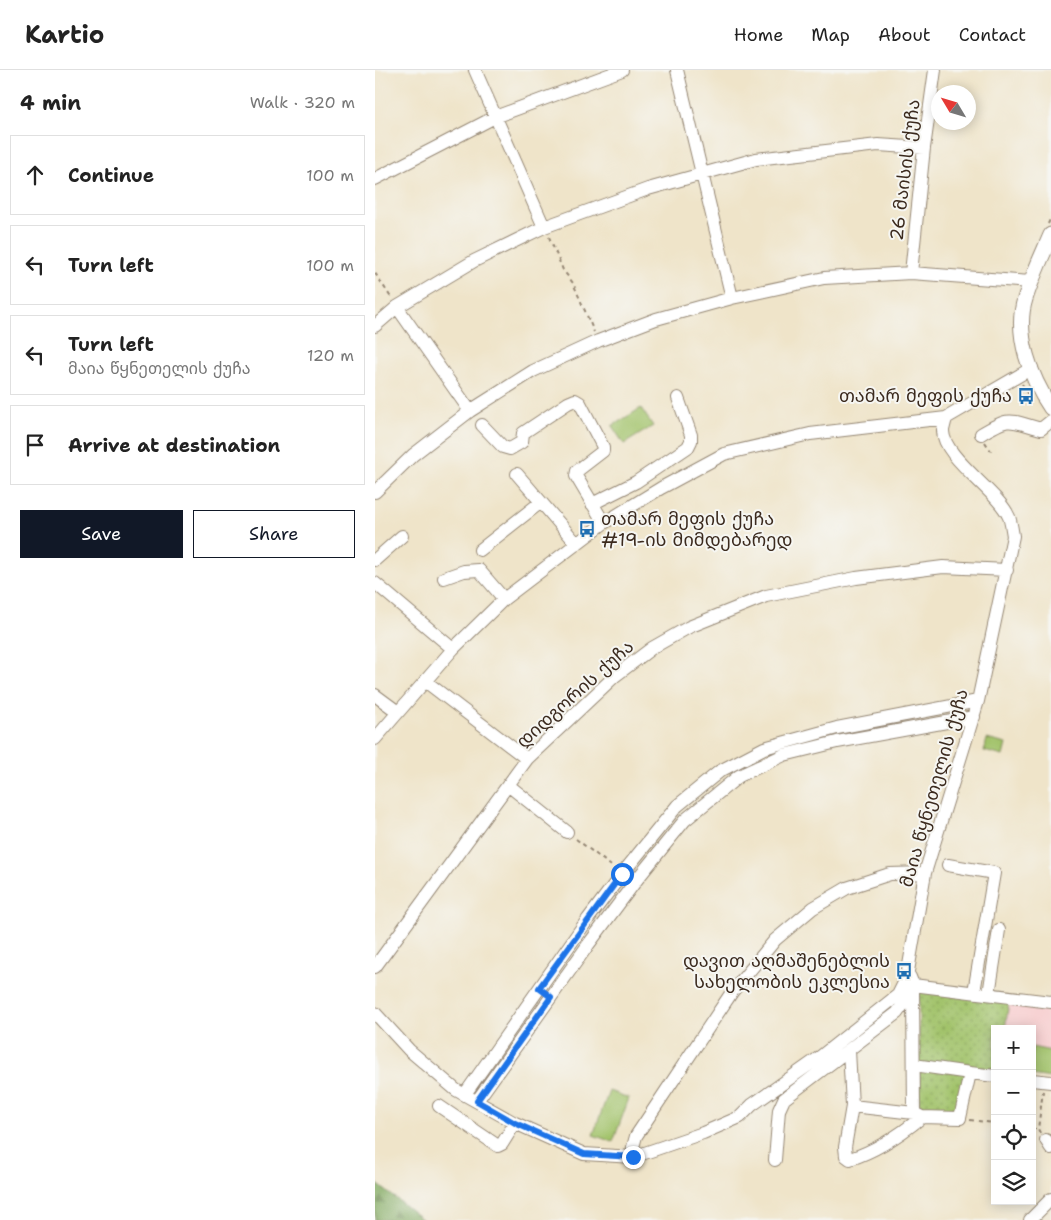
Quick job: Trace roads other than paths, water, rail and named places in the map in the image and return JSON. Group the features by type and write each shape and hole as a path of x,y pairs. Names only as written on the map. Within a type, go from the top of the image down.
{"main road":[{"path":"1051,235 1031,282 1025,301 1021,327 1025,351 1042,395 1051,408"}],"street":[{"path":"475,70 544,227"},
{"path":"375,180 495,117 622,70"},
{"path":"677,70 732,298"},
{"name":"26 მაისის ქუჩა","path":"911,273 923,148 935,70"},
{"path":"375,326 397,308 474,261 544,227 648,189 756,159 878,145 923,148"},
{"path":"375,492 413,455 470,411 533,370 598,341 656,319 732,298 824,278 911,273 1031,282"},
{"path":"397,308 470,411"},
{"path":"375,739 453,649 503,599 604,523 661,488 724,454 810,434 946,418 1032,368"},
{"path":"592,504 636,482 688,447 691,435 678,398"},
{"path":"482,425 503,447 510,449 522,442 523,433 569,403 575,400 580,403 603,447 601,454 577,471 576,474 578,482 604,523"},
{"name":"მაია წყნეთელის ქუჩა","path":"375,1013 409,1050 456,1090 515,1123 584,1154 633,1157 703,1134 740,1117 752,1105 820,1057 898,996 908,971 925,872 978,701 1013,536 1009,517 995,498 964,466 948,444 943,431 946,418"},
{"path":"983,438 1001,422 1008,420 1041,429 1051,421"},
{"path":"517,474 577,544"},
{"path":"480,550 541,502"},
{"path":"375,560 402,536"},
{"name":"დიდგორის ქუჩა","path":"375,967 527,759 615,676 652,648 689,627 766,596 856,578 943,567 1007,570"},
{"path":"444,578 464,571 479,570 503,599"},
{"path":"375,583 453,649"},
{"path":"425,681 527,759"},
{"path":"375,695 398,712"},
{"path":"477,1101 599,930 674,833 685,820 739,776 785,755 837,742 909,715 978,701"},
{"path":"909,715 912,728"},
{"path":"465,1094 622,874 677,806 720,771 764,748 837,728 912,728 973,717"},
{"path":"507,785 567,832"},
{"path":"662,824 674,833"},
{"path":"948,865 994,873 974,992"},
{"path":"633,1157 633,1146 636,1136 732,992 775,940 813,908 847,888 890,874 925,872"},
{"path":"989,994 999,930"},
{"path":"849,1050 852,1106 845,1146 846,1156 851,1159 907,1129 918,1115 914,1065 913,985 908,971"},
{"path":"913,985 1051,1002"},
{"path":"775,1160 779,1110 784,1099 897,1014 913,985"},
{"path":"539,988 551,997"},
{"path":"914,1065 991,1076"},
{"path":"852,1106 918,1115 960,1118 970,1073"},
{"path":"439,1106 498,1146 502,1144 515,1123"},
{"path":"1030,1220 1051,1199"}],"place":[{"name":"თამარ მეფის ქუჩა","path":"1026,396"},
{"name":"თამარ მეფის ქუჩა #19-ის მიმდებარედ","path":"587,529"},
{"name":"დავით აღმაშენებლის სახელობის ეკლესია","path":"904,971"}]}
